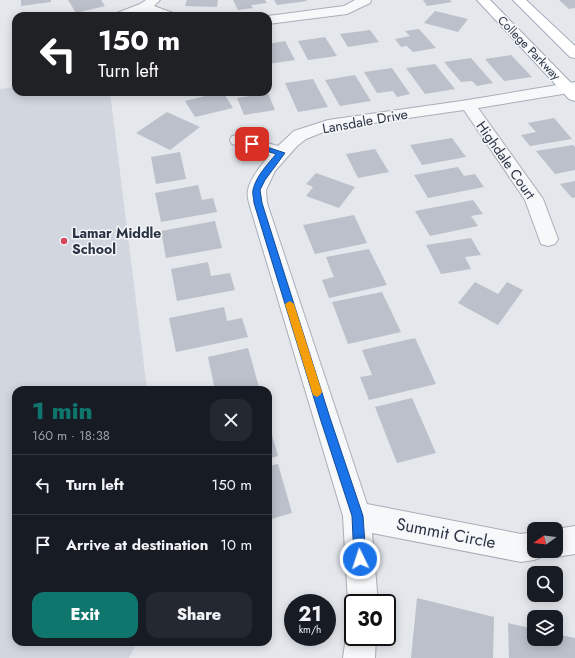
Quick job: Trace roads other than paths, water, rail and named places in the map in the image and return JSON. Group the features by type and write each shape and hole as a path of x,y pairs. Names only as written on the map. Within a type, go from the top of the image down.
{"main road":[{"name":"College Parkway","path":"483,0 573,90"},
{"name":"College Parkway","path":"519,0 575,54"}],"street":[{"path":"272,19 347,10 365,0"},
{"path":"130,12 149,3 162,12"},
{"name":"Lansdale Drive","path":"362,594 357,516 258,203 257,190 261,180 268,168 291,142 300,135 328,125 573,90"},
{"name":"Highdale Court","path":"468,105 534,199 548,239"},
{"path":"238,140 281,153"},
{"name":"Summit Circle","path":"357,516 521,548 527,547"},
{"path":"563,542 575,540"},
{"path":"359,658 360,646"}],"place":[{"name":"Lamar Middle School","path":"64,241"}]}
